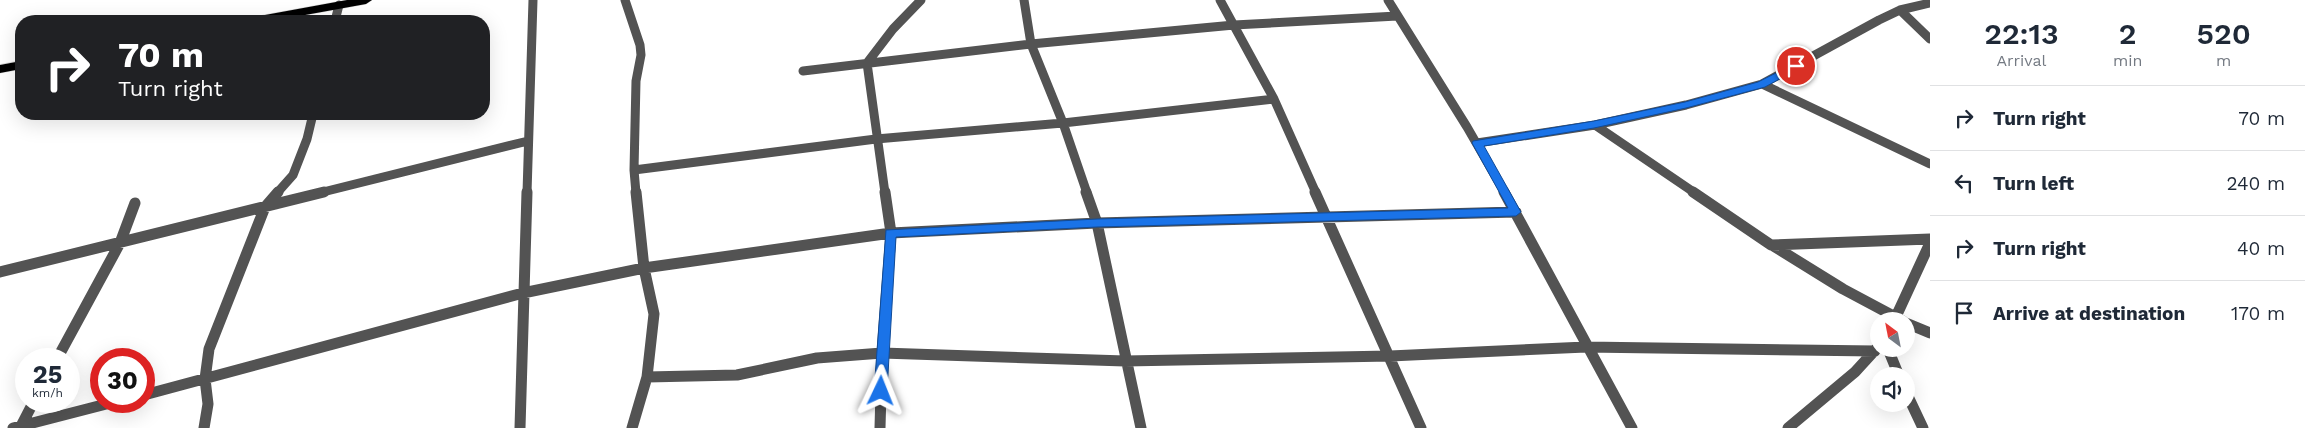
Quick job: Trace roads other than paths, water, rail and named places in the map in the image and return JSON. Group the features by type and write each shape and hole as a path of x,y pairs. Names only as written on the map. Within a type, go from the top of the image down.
{"highway":[{"path":"286,15 366,0"},
{"path":"0,69 15,66"}],"street":[{"path":"520,428 533,0"},
{"path":"625,0 640,45 641,55 636,81 634,170 644,268 654,314 647,377 632,428"},
{"path":"880,428 882,353 890,233 867,63 893,29 921,0"},
{"path":"1024,0 1031,44 1063,123 1097,223 1141,428"},
{"path":"1220,0 1274,99 1421,428"},
{"path":"1388,0 1477,143 1516,212 1586,347 1632,428"},
{"path":"1477,143 1594,125 1686,105 1762,84 1849,35 1900,10 1930,3"},
{"path":"336,15 339,5"},
{"path":"1900,10 1930,39"},
{"path":"803,71 1031,44 1234,25 1397,16"},
{"path":"1762,84 1930,164"},
{"path":"634,170 876,139 1063,123 1274,99"},
{"path":"204,428 208,404 205,379 209,349 265,207 293,174 307,139 312,120"},
{"path":"1594,125 1771,245 1885,312"},
{"path":"0,272 528,141"},
{"path":"63,348 120,242 135,204"},
{"path":"155,392 523,293 644,268 890,233 1097,223 1516,212"},
{"path":"1771,245 1930,241 1903,312"},
{"path":"1915,327 1930,333"},
{"path":"647,377 737,375 816,358 882,353 1126,361 1390,356 1586,347 1870,349"},
{"path":"1788,428 1855,372 1870,356"},
{"path":"18,428 90,409"},
{"path":"1915,411 1923,428"},
{"path":"18,428 27,413"}]}
